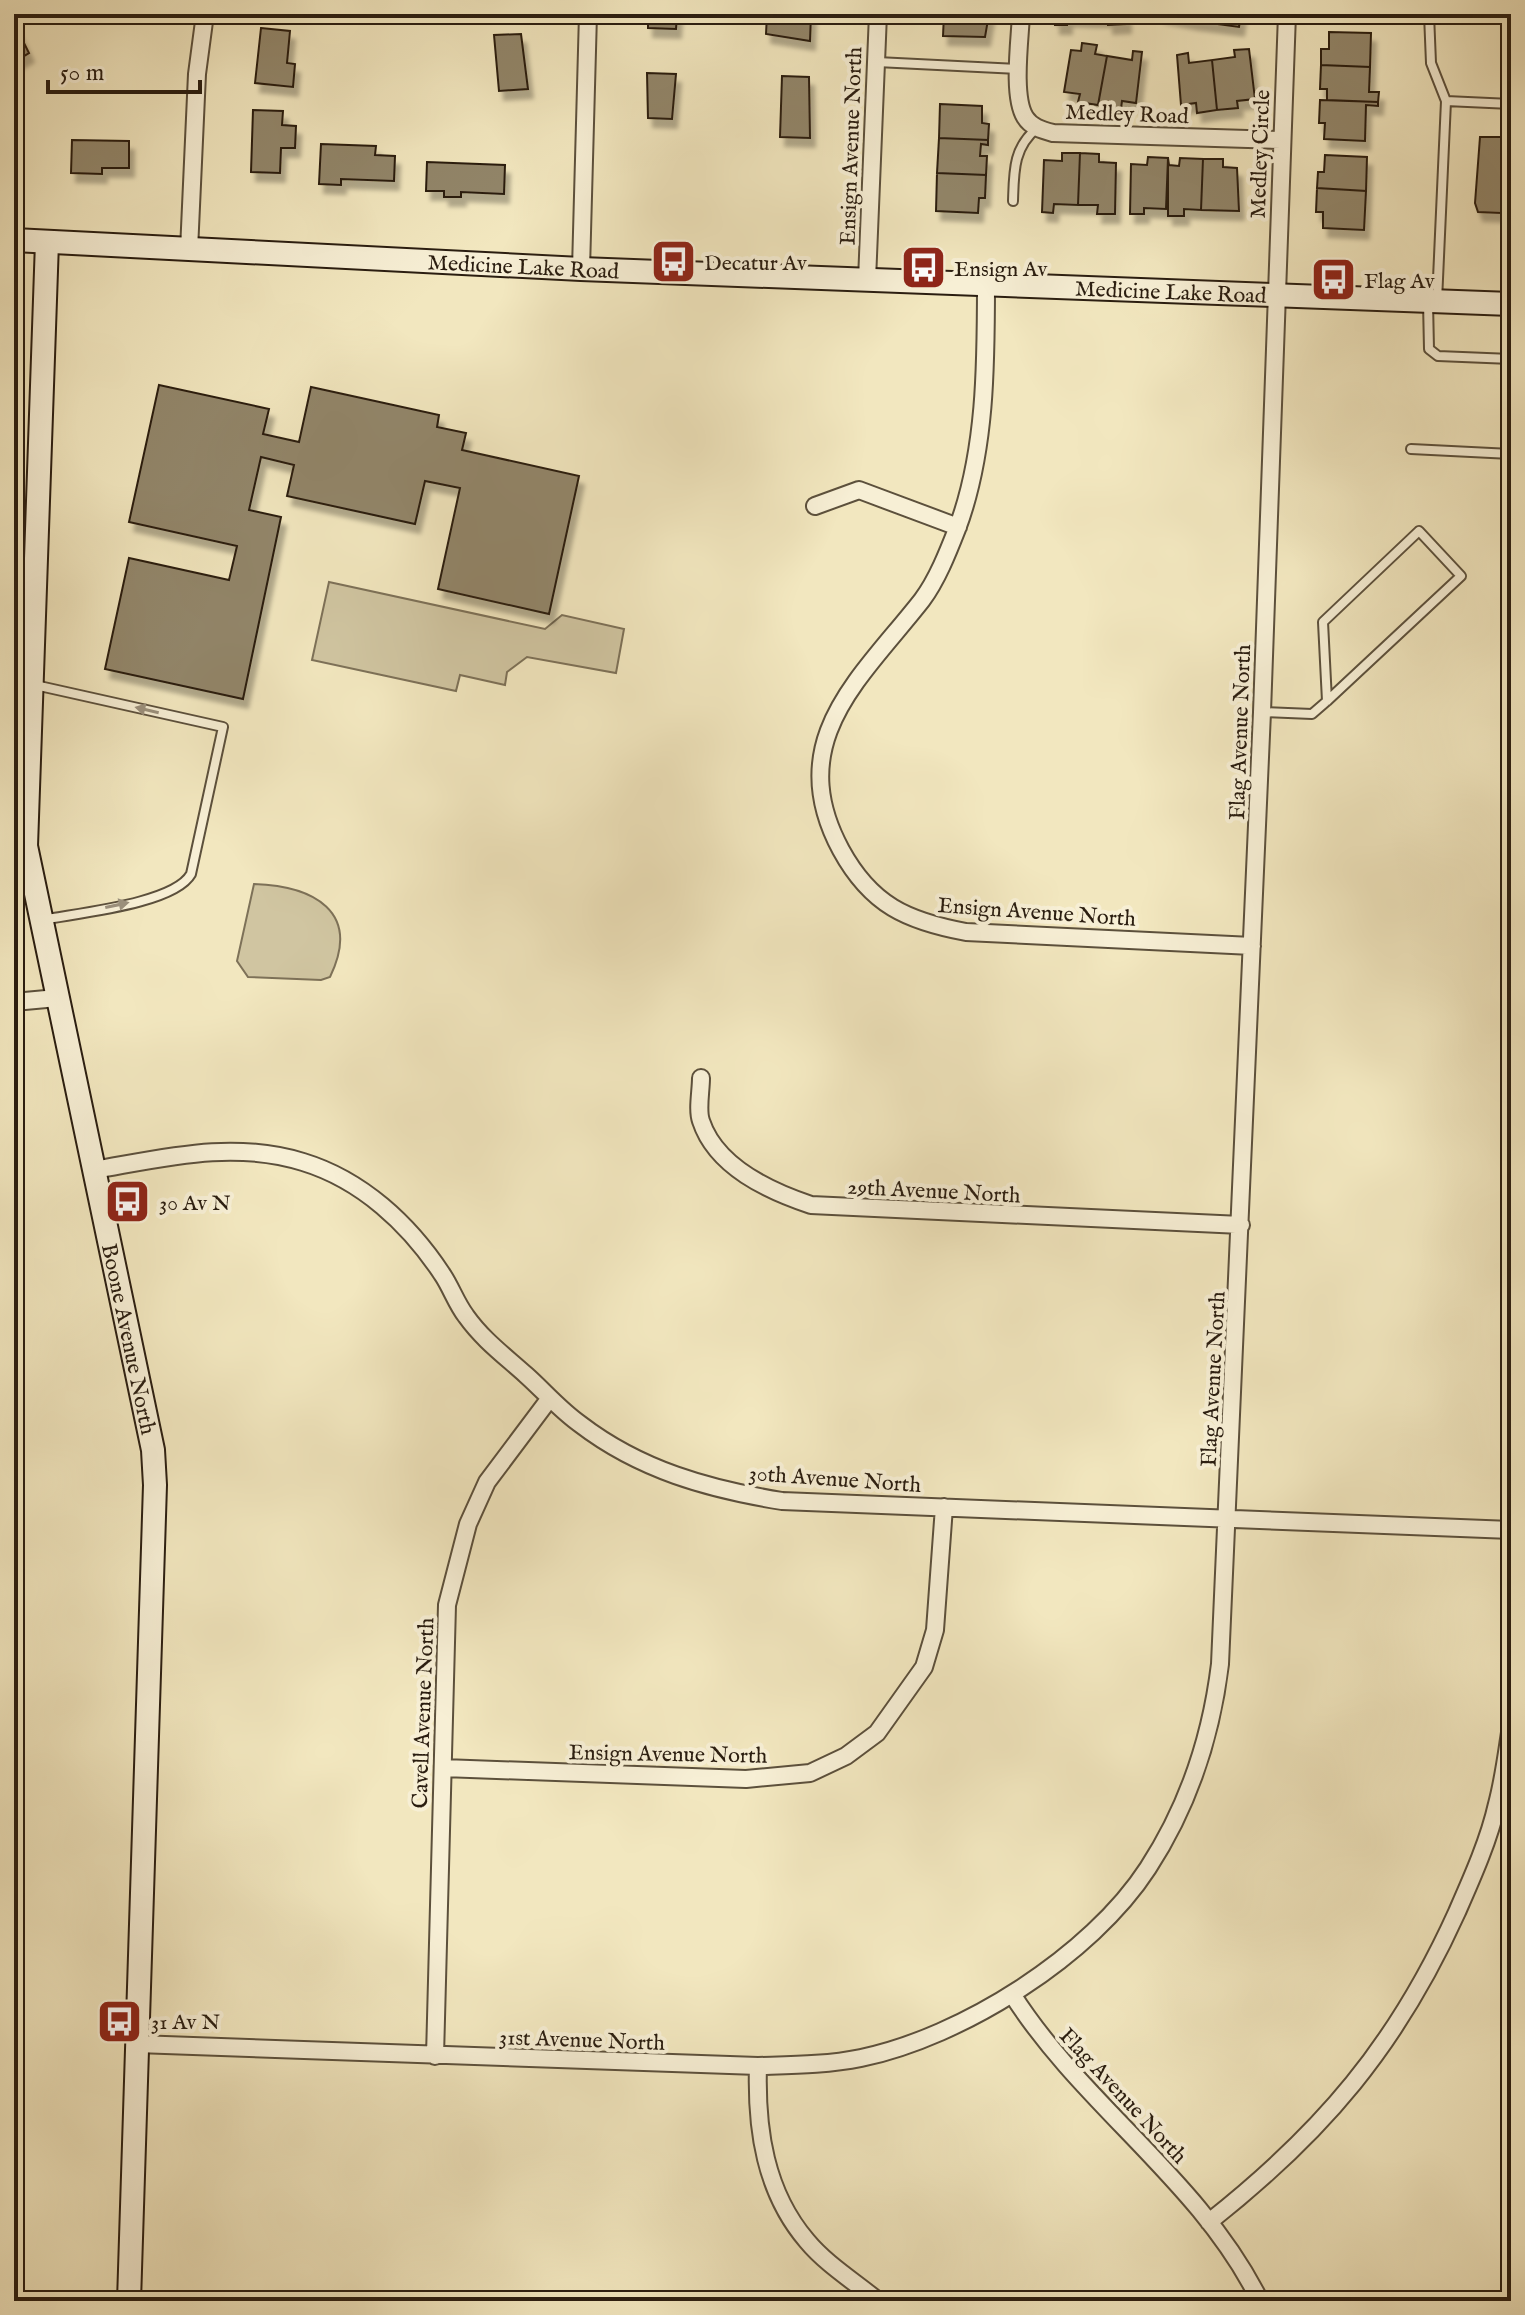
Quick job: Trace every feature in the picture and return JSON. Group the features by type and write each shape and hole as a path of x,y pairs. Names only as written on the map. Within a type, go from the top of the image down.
{"street":[{"path":"189,250 197,74 205,14"},
{"path":"581,269 588,14"},
{"name":"Ensign Avenue North","path":"867,280 878,14"},
{"path":"1020,69 1021,14"},
{"name":"Medley Circle","path":"1277,296 1287,14"},
{"name":"Medley Road","path":"1020,69 1020,104 1026,119 1037,128 1053,133 1281,140"},
{"name":"Medicine Lake Road","path":"14,240 581,269 1511,304"},
{"name":"Boone Avenue North","path":"47,242 26,846 153,1450 155,1485 129,2301"},
{"name":"Ensign Avenue North","path":"986,283 983,398 976,463 958,527 924,597 854,680 823,745 824,803 832,833 861,881 895,911 926,925 966,932 1252,946"},
{"name":"Flag Avenue North","path":"1260,2301 1209,2222 1144,2146 1062,2065 1012,1994 1063,1957 1147,1870 1198,1769 1214,1716 1220,1664 1241,1225 1277,296"},
{"path":"815,506 859,490 958,527"},
{"path":"14,1002 57,998"},
{"name":"29th Avenue North","path":"701,1078 700,1119 714,1145 747,1175 777,1193 811,1205 1241,1225"},
{"name":"30th Avenue North","path":"94,1170 211,1150 256,1152 303,1162 345,1180 383,1205 418,1239 465,1315 493,1348 580,1424 618,1449 666,1473 724,1492 782,1501 1511,1530"},
{"name":"Cavell Avenue North","path":"435,2056 447,1605 468,1524 487,1482 550,1398"},
{"name":"Ensign Avenue North","path":"443,1768 746,1779 810,1773 846,1756 877,1733 924,1667 935,1630 944,1507"},
{"path":"1209,2222 1291,2154 1349,2093 1398,2026 1438,1955 1470,1882 1497,1805 1511,1726"},
{"name":"31st Avenue North","path":"137,2044 758,2066 860,2058 916,2042 966,2021 1012,1994"},
{"path":"758,2066 757,2099 762,2144 785,2212 809,2244 878,2301"}],"lane":[{"path":"1429,14 1431,63 1446,101 1429,349 1438,356 1511,359"},
{"path":"876,61 1020,69"},
{"path":"1446,101 1511,104"},
{"path":"1013,201 1017,155 1023,140 1037,128"},
{"path":"1411,449 1511,454"},
{"path":"1262,712 1312,714 1327,701 1461,576 1419,531 1323,622 1327,701"},
{"path":"30,684 223,727 186,883 158,896 41,920"}],"shaded area":[{"path":"329,582 545,629 562,615 624,629 616,673 527,657 507,672 505,685 460,675 456,691 312,660"},
{"path":"254,884 295,890 326,906 336,919 340,935 338,954 330,977 321,980 248,977 237,961"}],"building":[{"path":"648,14 677,14 676,29 648,28"},
{"path":"767,14 811,14 810,41 766,34"},
{"path":"944,14 989,14 985,37 943,36"},
{"path":"1050,14 1088,14 1089,18 1067,17 1067,25 1055,25 1055,17"},
{"path":"1088,14 1126,14 1126,24 1108,25 1108,18 1089,18"},
{"path":"1159,14 1195,14 1194,21"},
{"path":"1195,14 1241,14 1239,27 1194,21"},
{"path":"14,23 29,53 14,62"},
{"path":"261,28 290,31 287,63 295,64 293,87 255,83"},
{"path":"1329,32 1371,33 1370,67 1321,65 1321,49 1329,49"},
{"path":"521,34 528,89 499,91 494,35"},
{"path":"1082,43 1097,45 1095,54 1107,56 1098,105 1078,102 1080,94 1064,92 1071,50 1081,51"},
{"path":"1249,49 1255,99 1237,101 1238,108 1217,110 1212,60 1235,57 1234,50"},
{"path":"1133,51 1142,52 1136,103 1122,101 1121,109 1098,105 1107,56 1132,60"},
{"path":"1188,53 1189,63 1212,60 1217,110 1197,113 1196,103 1181,105 1177,55"},
{"path":"1321,65 1370,67 1369,92 1379,92 1378,102 1327,100 1327,89 1320,89"},
{"path":"647,73 676,74 672,119 648,118"},
{"path":"782,76 809,77 810,138 780,137"},
{"path":"1320,100 1378,102 1378,106 1366,105 1365,141 1324,139 1325,123 1319,123"},
{"path":"940,104 982,106 982,123 989,124 988,140 939,138"},
{"path":"253,110 283,111 282,125 296,126 295,148 281,148 280,173 251,172"},
{"path":"1480,137 1503,137 1503,147 1511,147 1511,204 1501,204 1501,213 1478,212 1475,203"},
{"path":"939,138 988,140 988,145 981,144 980,156 987,156 986,175 937,173"},
{"path":"72,140 129,141 129,168 102,168 102,174 71,173"},
{"path":"321,144 376,146 375,155 395,156 394,181 341,179 341,185 319,184"},
{"path":"1062,153 1080,153 1078,205 1054,204 1053,213 1042,212 1044,160 1062,161"},
{"path":"1080,153 1099,154 1099,162 1116,163 1115,214 1097,214 1098,205 1078,205"},
{"path":"1325,155 1367,157 1366,191 1317,188 1318,172 1324,172"},
{"path":"1148,157 1168,158 1166,209 1144,208 1144,214 1130,214 1131,164 1147,165"},
{"path":"1168,158 1169,165 1179,166 1180,158 1203,159 1201,210 1184,209 1184,216 1168,216"},
{"path":"1203,159 1223,159 1223,167 1237,168 1239,211 1201,210"},
{"path":"427,162 505,165 504,194 461,192 461,197 444,197 444,191 426,191"},
{"path":"937,173 986,175 985,198 979,198 978,213 936,211"},
{"path":"1317,188 1366,191 1364,230 1323,228 1323,212 1316,212"},
{"path":"159,385 269,409 263,434 299,442 311,387 439,415 437,427 466,433 462,450 579,476 549,614 438,589 460,488 425,481 415,524 287,496 294,465 261,457 249,510 281,517 243,699 105,669 129,558 229,580 237,546 129,522"}],"place":[{"name":"Decatur Av","path":"673,262"},
{"name":"Ensign Av","path":"923,268"},
{"name":"Flag Av","path":"1333,280"},
{"name":"30 Av N","path":"128,1202"},
{"name":"31 Av N","path":"120,2021"}]}
